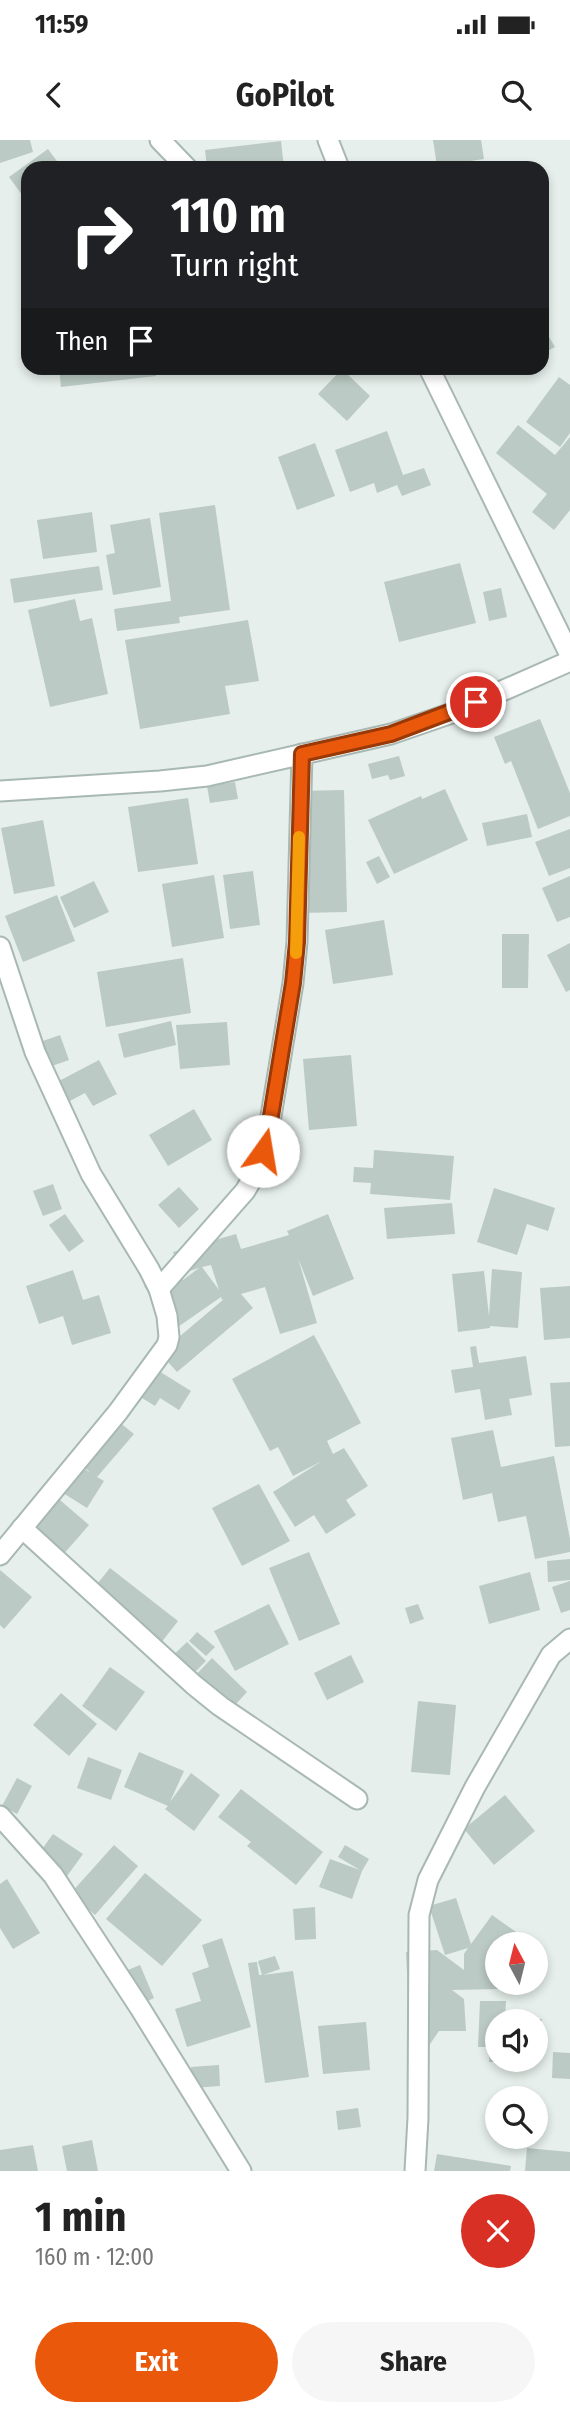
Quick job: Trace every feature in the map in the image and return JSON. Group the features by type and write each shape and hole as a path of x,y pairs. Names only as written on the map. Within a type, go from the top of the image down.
{"street":[{"path":"160,140 180,161"},
{"path":"328,140 336,161"},
{"path":"432,375 570,655"},
{"path":"0,791 207,776 391,734 452,713 570,661"},
{"path":"159,1289 245,1191 258,1169 268,1134 293,983 297,942 302,754"},
{"path":"0,947 35,1052 91,1174 159,1289 167,1317 169,1337 167,1345 118,1412 0,1555"},
{"path":"22,1528 194,1685 220,1706 357,1799"},
{"path":"415,2171 418,2118 419,1915 428,1880 475,1787 551,1655 570,1639"},
{"path":"0,1816 53,1875 242,2171"}],"building":[{"path":"0,140 30,140 33,152 0,163"},
{"path":"433,140 481,140 484,159 436,161"},
{"path":"281,141 283,161 206,161 205,150"},
{"path":"48,149 57,161 31,161"},
{"path":"21,168 21,193 9,177"},
{"path":"549,337 555,347 549,350"},
{"path":"60,375 156,376 61,387"},
{"path":"336,375 348,375 370,396 347,421 318,394"},
{"path":"559,377 570,385 570,433 560,447 526,422"},
{"path":"518,425 555,455 570,437 570,510 554,530 532,512 547,494 496,453"},
{"path":"387,431 403,475 424,468 431,485 402,496 397,485 377,493 374,483 350,492 335,450"},
{"path":"315,443 335,496 297,510 278,457"},
{"path":"215,505 230,610 179,617 180,623 117,631 114,609 171,601 159,513"},
{"path":"92,512 97,552 43,559 37,520"},
{"path":"150,518 161,587 113,595 106,555 115,553 110,525"},
{"path":"460,563 476,623 399,642 384,582"},
{"path":"99,566 103,590 14,603 10,579"},
{"path":"501,588 507,617 489,621 483,592"},
{"path":"75,599 80,621 92,618 108,694 50,707 28,610"},
{"path":"248,620 259,681 225,686 230,714 140,729 125,640"},
{"path":"540,719 570,793 570,816 538,829 511,761 505,764 494,737"},
{"path":"399,756 405,776 390,780 388,775 372,779 368,764"},
{"path":"235,782 238,799 210,803 207,786"},
{"path":"445,789 468,840 394,874 368,820 421,796 422,799"},
{"path":"344,790 347,912 299,913 296,791"},
{"path":"188,798 198,864 138,872 128,807"},
{"path":"527,814 532,837 487,846 482,823"},
{"path":"43,820 55,886 14,894 1,828"},
{"path":"570,829 570,868 549,876 535,842"},
{"path":"379,856 390,877 377,884 366,862"},
{"path":"253,871 260,925 230,929 223,875"},
{"path":"214,875 224,938 172,947 162,884"},
{"path":"570,876 570,917 557,922 542,888"},
{"path":"94,881 109,912 74,928 60,897"},
{"path":"57,895 75,941 23,962 5,916"},
{"path":"384,920 393,975 333,984 325,930"},
{"path":"502,934 529,934 528,988 502,988"},
{"path":"570,943 570,990 566,992 547,955"},
{"path":"183,958 191,1013 106,1027 97,972"},
{"path":"171,1021 176,1045 124,1058 118,1034"},
{"path":"227,1022 230,1065 180,1069 176,1025"},
{"path":"60,1035 69,1060 49,1067 40,1042"},
{"path":"351,1055 357,1126 309,1130 303,1059"},
{"path":"99,1060 117,1094 93,1106 85,1093 68,1102 57,1082"},
{"path":"194,1109 212,1140 168,1166 149,1135"},
{"path":"374,1150 454,1156 450,1200 370,1194 371,1183 353,1182 354,1167 373,1168"},
{"path":"53,1184 62,1209 43,1216 33,1191"},
{"path":"179,1187 199,1209 179,1228 158,1205"},
{"path":"494,1188 555,1208 548,1231 527,1224 517,1255 477,1242"},
{"path":"452,1203 455,1234 387,1239 384,1208"},
{"path":"65,1214 84,1241 69,1252 49,1225"},
{"path":"328,1214 354,1279 313,1296 298,1258 317,1323 280,1334 265,1287 241,1294 253,1308 177,1372 160,1353 224,1299 221,1297 175,1329 144,1286 172,1265 183,1280 199,1268 180,1274 173,1252 236,1234 241,1249 289,1235 287,1231","holes":["211,1265 219,1290 202,1267"]},
{"path":"492,1269 522,1272 518,1328 490,1326 458,1332 452,1274 484,1271 489,1316"},
{"path":"73,1270 83,1300 99,1295 111,1333 72,1345 63,1316 39,1324 26,1286"},
{"path":"570,1286 570,1338 544,1340 540,1288"},
{"path":"314,1335 361,1423 327,1441 333,1454 344,1448 368,1486 346,1500 356,1515 326,1534 314,1515 295,1527 273,1492 322,1461 293,1476 278,1447 270,1451 232,1379"},
{"path":"476,1346 479,1363 526,1356 532,1395 509,1399 512,1415 485,1420 480,1389 455,1393 451,1370 473,1367 470,1347"},
{"path":"146,1363 191,1391 179,1410 160,1398 155,1406 129,1390"},
{"path":"570,1382 570,1446 555,1447 550,1383"},
{"path":"113,1417 134,1434 97,1477 104,1481 87,1508 55,1488 73,1462 91,1473 76,1461"},
{"path":"493,1430 501,1467 554,1456 570,1539 570,1552 535,1559 526,1516 498,1522 492,1493 463,1500 451,1438"},
{"path":"259,1484 290,1541 242,1566 212,1508"},
{"path":"53,1494 89,1525 55,1564 19,1532"},
{"path":"309,1552 340,1624 299,1641 269,1568"},
{"path":"570,1559 570,1580 548,1582 547,1561"},
{"path":"110,1568 178,1621 157,1648 89,1594"},
{"path":"0,1570 32,1597 4,1629 0,1625"},
{"path":"530,1572 540,1610 489,1624 479,1586"},
{"path":"570,1581 570,1610 561,1613 552,1587"},
{"path":"269,1604 289,1644 235,1671 214,1631"},
{"path":"418,1604 424,1619 410,1624 405,1608"},
{"path":"197,1632 215,1647 206,1656 189,1641"},
{"path":"187,1642 206,1661 184,1683 165,1663"},
{"path":"351,1655 364,1682 327,1700 314,1673"},
{"path":"212,1658 247,1692 225,1716 189,1682"},
{"path":"110,1667 145,1692 116,1731 82,1706"},
{"path":"61,1693 97,1724 69,1756 33,1725"},
{"path":"418,1701 456,1705 450,1775 411,1772"},
{"path":"139,1752 184,1771 170,1802 191,1773 220,1795 194,1831 165,1809 168,1806 124,1787"},
{"path":"88,1757 122,1770 111,1800 77,1788"},
{"path":"17,1778 32,1786 17,1814 2,1806"},
{"path":"241,1789 323,1852 296,1885 247,1846 251,1842 218,1817"},
{"path":"505,1795 535,1831 494,1865 464,1829"},
{"path":"53,1834 83,1854 62,1883 32,1863"},
{"path":"114,1845 138,1866 95,1915 71,1893"},
{"path":"345,1845 369,1859 352,1899 319,1887 330,1859 360,1870 338,1857"},
{"path":"145,1873 202,1920 162,1966 106,1919"},
{"path":"7,1879 40,1933 13,1949 0,1928 0,1884"},
{"path":"456,1898 471,1944 492,1915 516,1932 485,1932 485,1989 452,1990 464,1999 466,2031 439,2031 426,2050 414,1994 408,1994 406,1952 437,1950 464,1970 464,1954 468,1948 445,1955 429,1906"},
{"path":"315,1907 316,1939 295,1940 293,1909"},
{"path":"222,1938 251,2027 187,2047 175,2009 201,2001 192,1973 209,1967 202,1945"},
{"path":"275,1956 280,1969 263,1975 293,1971 309,2077 265,2083 248,1963 257,1962 259,1975 262,1975 258,1961"},
{"path":"140,1965 154,1998 133,2008 118,1974"},
{"path":"480,2001 506,2001 506,2009 485,2009 485,2047 478,2047"},
{"path":"366,2022 370,2070 323,2074 318,2026"},
{"path":"553,2052 570,2053 570,2079 552,2078"},
{"path":"219,2065 220,2086 192,2088 191,2067"},
{"path":"358,2108 361,2127 338,2130 336,2111"},
{"path":"92,2140 98,2171 67,2171 62,2146"},
{"path":"33,2145 38,2171 0,2171 0,2150"},
{"path":"527,2149 570,2152 570,2171 525,2171"},
{"path":"437,2154 511,2166 510,2171 434,2171"}],"slow traffic":[{"path":"296,953 299,837"}],"route":[{"path":"263,1151 293,983 297,942 302,754 391,734 476,702"}]}
